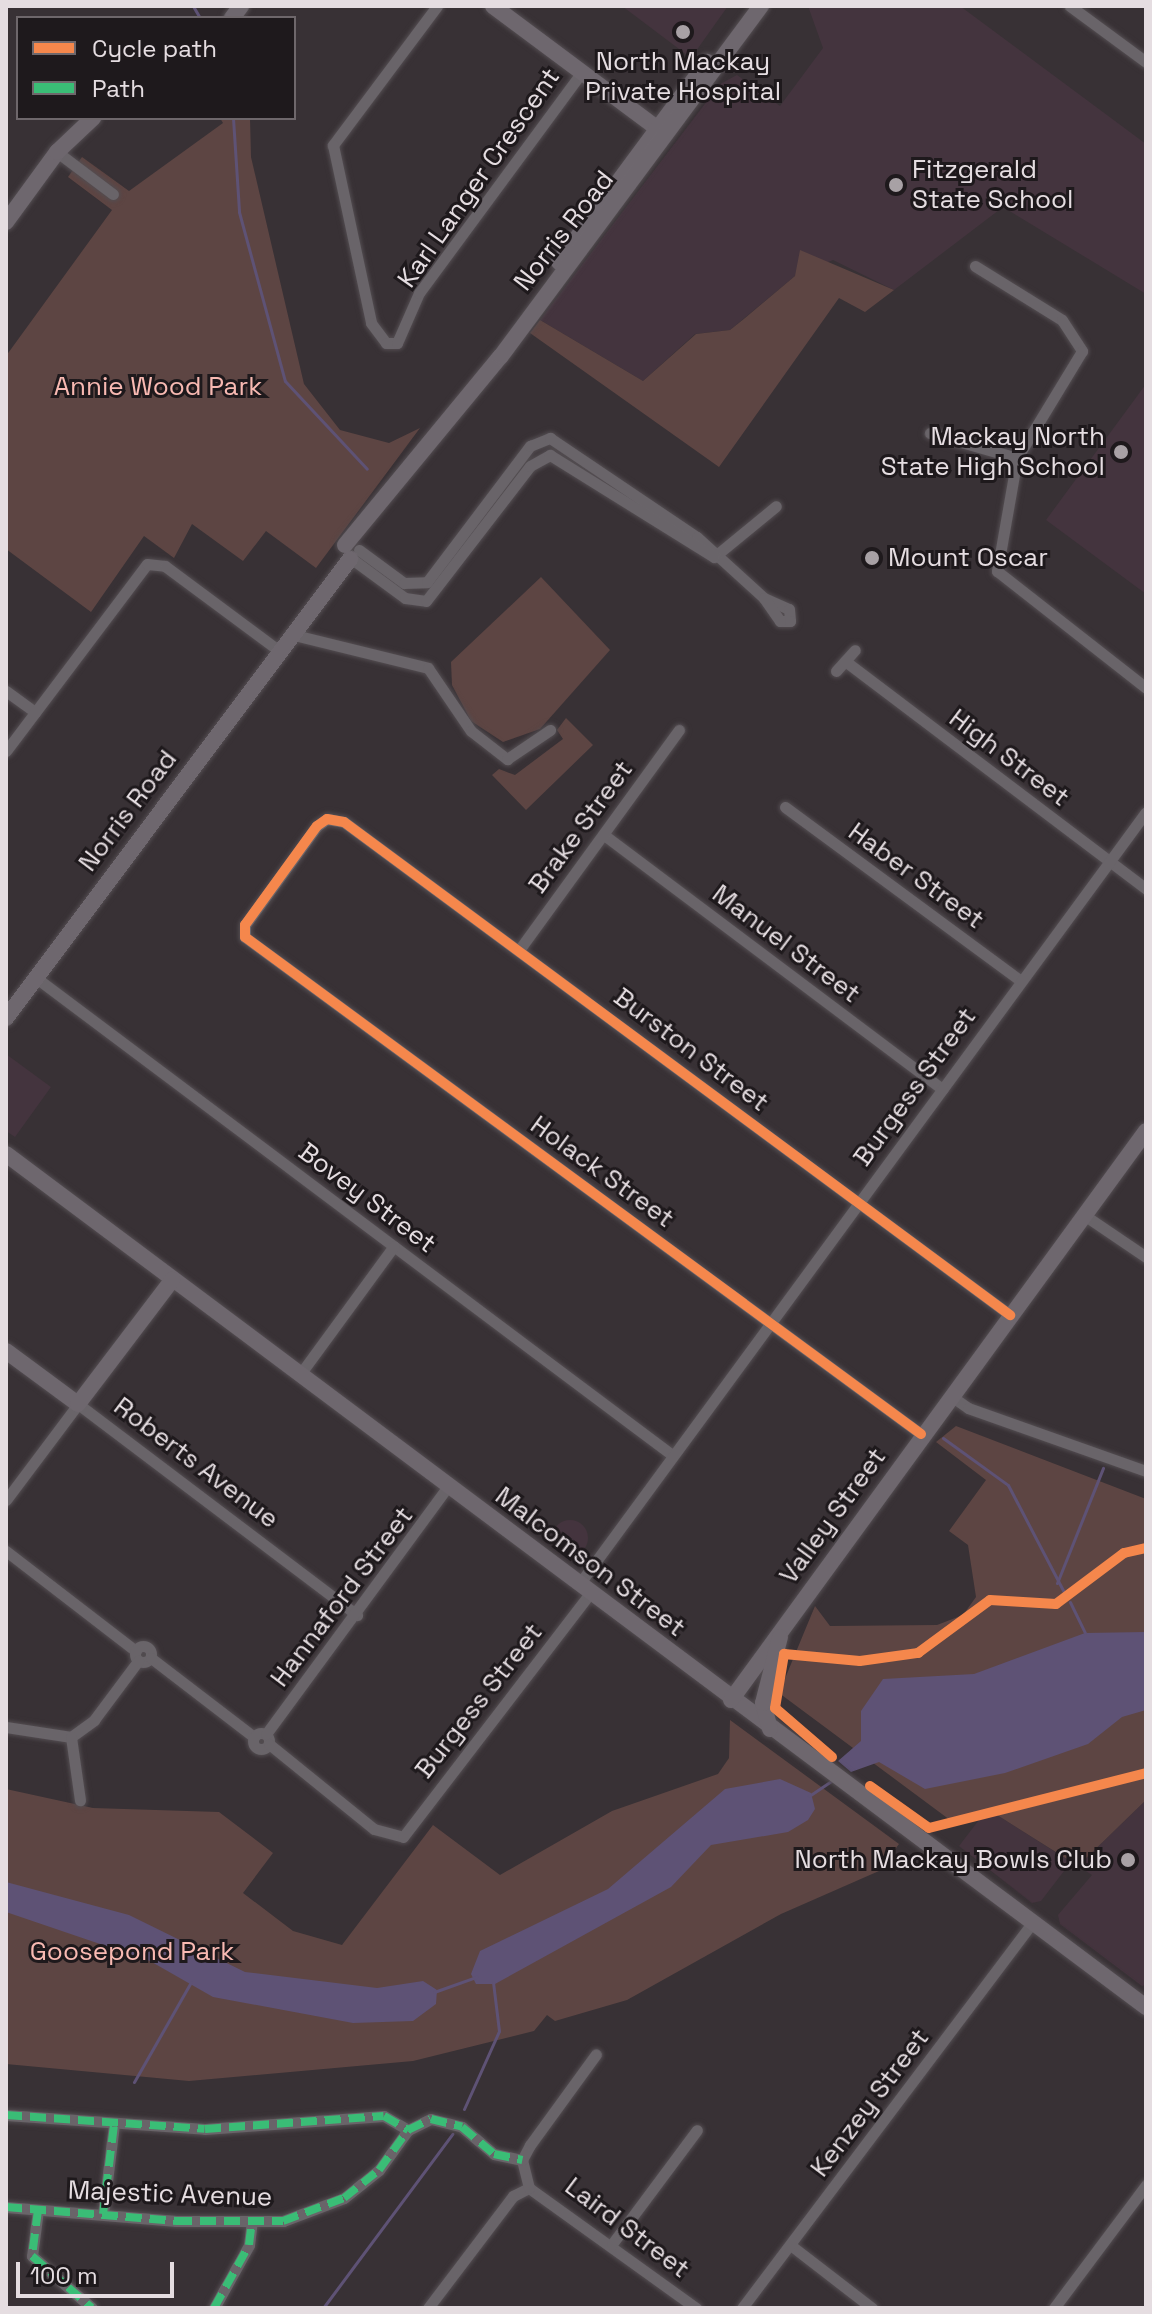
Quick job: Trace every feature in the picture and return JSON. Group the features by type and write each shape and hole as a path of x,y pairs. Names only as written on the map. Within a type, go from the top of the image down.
{"street":[{"name":"Karl Langer Crescent","path":"437,6 333,145 371,323 386,343 397,343 419,293 581,73"},
{"path":"493,6 661,131"},
{"name":"Norris Road","path":"6,1018 594,224 748,6"},
{"name":"Norris Road","path":"661,131 761,6"},
{"path":"1070,6 1146,62"},
{"path":"6,222 57,152 91,120"},
{"path":"57,152 113,194"},
{"path":"975,266 1072,328 1082,351 1017,458 1000,577 1146,688"},
{"path":"930,433 1017,458"},
{"path":"377,570 408,585 424,584 446,570 480,533 520,458 537,440 561,442 589,468 714,557 764,598"},
{"path":"352,551 413,602 431,597 470,526 531,466 556,455 561,442"},
{"path":"556,455 589,468"},
{"path":"520,458 531,466"},
{"path":"714,557 776,506"},
{"path":"470,526 480,533"},
{"path":"6,751 147,564 165,566 278,650"},
{"path":"424,584 431,597"},
{"path":"290,634 426,667 467,727 507,759 550,730"},
{"path":"836,671 855,650"},
{"name":"High Street","path":"845,661 1146,889"},
{"path":"6,691 35,712"},
{"name":"Brake Street","path":"519,950 679,730"},
{"name":"Haber Street","path":"785,807 1021,981"},
{"name":"Burgess Street","path":"263,1739 374,1829 403,1837 585,1587 672,1455 1146,812"},
{"name":"Burston Street","path":"256,946 245,925 317,826 327,819 344,822 1010,1315"},
{"name":"Manuel Street","path":"604,835 942,1089"},
{"name":"Holack Street","path":"256,946 921,1434"},
{"name":"Bovey Street","path":"35,977 672,1455"},
{"name":"Valley Street","path":"731,1700 921,1434 1146,1131"},
{"name":"Malcomson Street","path":"6,1154 585,1587 815,1764 1146,2007"},
{"path":"1084,1215 1146,1257"},
{"path":"301,1373 394,1246"},
{"path":"6,1500 172,1280"},
{"name":"Roberts Avenue","path":"6,1351 357,1615"},
{"path":"951,1396 968,1408 1146,1471"},
{"name":"Hannaford Street","path":"263,1739 357,1615 449,1485"},
{"path":"6,1551 137,1656 151,1658 263,1739"},
{"path":"770,1729 763,1703 784,1624"},
{"path":"6,1727 71,1737 94,1720 137,1656"},
{"path":"71,1737 80,1800"},
{"name":"Kenzey Street","path":"742,2308 793,2247 803,2224 1033,1922"},
{"path":"428,2308 513,2196 529,2188 522,2160 596,2054"},
{"path":"6,2115 205,2129 384,2116 408,2130 440,2119 487,2151 522,2160"},
{"path":"103,2214 114,2124"},
{"name":"Majestic Avenue","path":"6,2207 252,2221 307,2215 344,2198 379,2170 408,2130"},
{"path":"612,2244 697,2130"},
{"path":"1054,2308 1146,2185"},
{"name":"Laird Street","path":"529,2188 612,2244 696,2308"},
{"path":"38,2210 32,2256 92,2308"},
{"path":"220,2306 249,2245 252,2221"},
{"path":"793,2247 872,2308"}],"shaded area":[{"name":"North Mackay Private Hospital","path":"622,6 728,6 691,58"},
{"name":"Fitzgerald State School","path":"808,6 960,6 1146,144 1146,294 1003,207 894,290 833,260 795,276 730,330 695,334 643,381 540,320 720,84 737,75 780,106 823,48"},
{"name":"Mackay North State High School","path":"1146,384 1146,594 1046,520"},
{"path":"6,1054 51,1087 15,1137 6,1131"},
{"path":"570,1520 583,1525 588,1538 583,1551 570,1556 557,1551 552,1538 557,1525"},
{"path":"1146,1632 1146,1710 1122,1717 1088,1744 1005,1773 925,1789 879,1762 851,1772 838,1761 861,1741 861,1711 883,1679 974,1674 1085,1633"},
{"path":"780,1779 811,1793 815,1809 808,1820 788,1832 711,1845 671,1887 495,1984 476,1984 471,1974 480,1951 608,1889 725,1789"},
{"path":"1146,1800 1146,1985 1142,1986 1060,1924 1058,1915 1092,1875 1078,1866"},
{"path":"994,1813 1071,1862 1041,1901 1032,1903 959,1846 982,1816"},
{"path":"6,1882 129,1915 245,1972 377,1988 423,1981 437,1990 436,2004 413,2021 353,2023 213,1997 150,1961 6,1912"}],"green space":[{"name":"Annie Wood Park","path":"221,120 250,120 251,157 304,384 340,430 389,443 420,428 316,568 266,531 243,561 192,524 174,558 144,536 91,612 6,549 6,356 112,210 68,177 82,157 129,191 223,123"},
{"path":"800,250 894,290 865,312 839,298 719,467 530,333 540,320 643,381 696,334 730,330 745,318 795,276"},
{"path":"541,577 610,650 540,729 503,742 471,721 452,685 451,662"},
{"path":"566,718 593,745 526,810 492,775 499,769 515,775 563,739 557,730"},
{"path":"956,1426 1146,1499 1146,1800 1078,1866 994,1813 954,1823 779,1693 815,1606 830,1626 937,1625 963,1615 976,1597 968,1545 949,1531 986,1480 936,1442"},
{"name":"Goosepond Park","path":"730,1720 899,1844 879,1871 781,1914 627,2000 555,2021 547,2015 534,2031 413,2061 189,2081 6,2064 6,1789 93,1808 219,1812 273,1853 243,1893 293,1931 342,1945 433,1825 500,1875 612,1811 718,1774 729,1758"}],"waterway":[{"path":"193,6 199,16"},
{"path":"233,120 239,212 285,381 367,469"},
{"path":"943,1438 1008,1485 1065,1594"},
{"path":"1057,1583 1103,1468"},
{"path":"1070,1602 1085,1633"},
{"path":"809,1796 833,1780"},
{"path":"434,1992 476,1977"},
{"path":"134,2082 191,1982"},
{"path":"464,2109 499,2031 493,1982"},
{"path":"323,2308 452,2134"}],"marked path":[{"path":"6,2115 205,2129 384,2116 408,2130"},
{"path":"6,2207 176,2221 283,2221 344,2198 379,2170 408,2130 431,2119 462,2127 494,2154 522,2160"},
{"path":"103,2214 114,2124"},
{"path":"38,2210 32,2256 92,2308"},
{"path":"214,2308 249,2245 252,2221"}],"cycle path":[{"path":"921,1434 245,937 245,925 317,826 327,819 344,822 1010,1315"},
{"path":"832,1757 775,1708 784,1654 860,1661 918,1653 990,1600 1056,1604 1124,1553 1146,1548"},
{"path":"870,1786 929,1828 1146,1773"}],"place":[{"name":"North Mackay Private Hospital","path":"683,32"},
{"name":"Fitzgerald State School","path":"896,185"},
{"name":"Mackay North State High School","path":"1121,452"},
{"name":"Mount Oscar","path":"872,558"},
{"name":"North Mackay Bowls Club","path":"1128,1860"}]}
